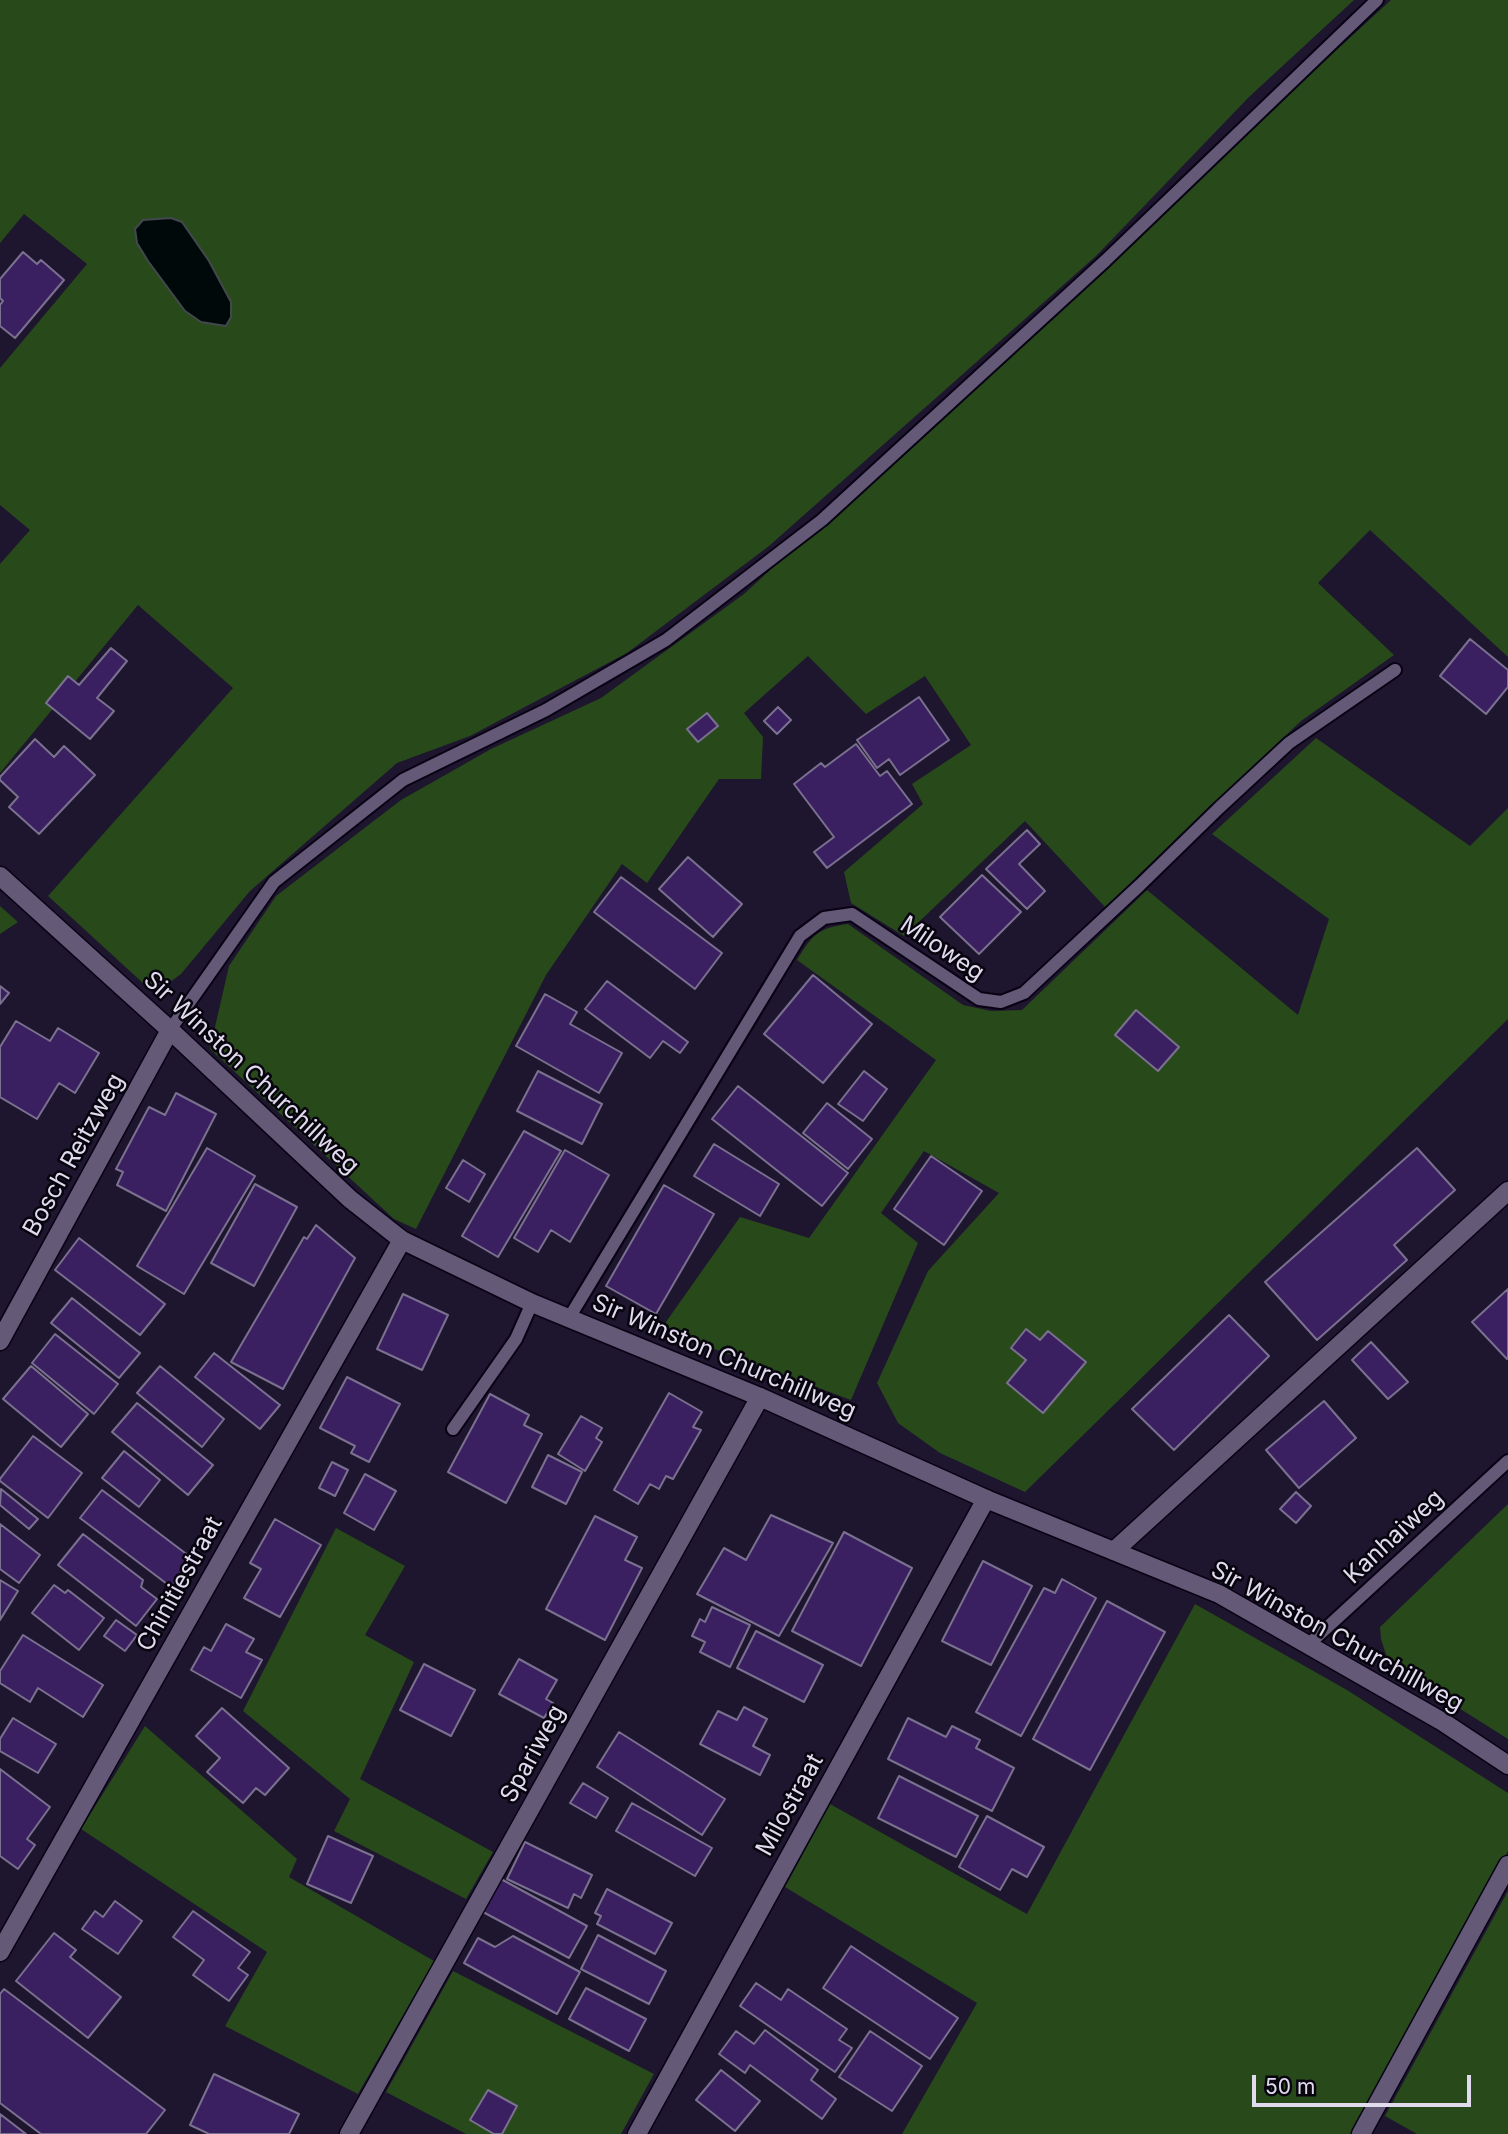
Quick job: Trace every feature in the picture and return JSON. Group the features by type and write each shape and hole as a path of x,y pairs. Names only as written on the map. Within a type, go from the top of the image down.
{"street":[{"name":"Sir Winston Churchillweg","path":"0,877 170,1030 350,1199 402,1240 532,1303 760,1397 986,1499 1219,1594 1443,1722 1508,1765"},
{"name":"Bosch Reitzweg","path":"0,1341 170,1030"},
{"path":"1114,1551 1508,1191"},
{"name":"Chinitiestraat","path":"0,1952 402,1240"},
{"name":"Spariweg","path":"349,2134 760,1397"},
{"name":"Milostraat","path":"636,2134 986,1499"},
{"path":"1361,2134 1508,1865"}],"lane":[{"path":"170,1030 274,882 403,780 546,710 666,640 822,520 1106,260 1377,0"},
{"name":"Miloweg","path":"569,1318 800,936 824,918 852,914 979,999 1001,1002 1024,993 1289,743 1395,670"},
{"path":"453,1429 516,1339 532,1303"},
{"name":"Kanhaiweg","path":"1308,1645 1508,1461"}],"green space":[{"path":"0,0 1354,0 1249,97 1096,256 769,546 627,653 470,736 397,763 250,891 181,974 155,989 144,984 48,896 233,688 138,605 0,773 0,564 30,530 0,505 0,368 87,264 24,214 0,243"},
{"path":"1391,0 1508,0 1508,657 1370,530 1318,583 1394,655 1301,721 1105,907 1025,821 904,936 851,903 844,872 923,804 912,784 971,745 925,676 866,714 808,656 744,713 763,737 761,779 719,779 647,883 622,864 546,975 416,1229 394,1219 210,1049 229,966 276,896 401,800 491,749 601,698 744,594"},
{"path":"1316,738 1470,846 1508,808 1508,1019 1025,1492 940,1453 898,1423 877,1383 928,1271 999,1193 924,1151 881,1213 918,1243 851,1400 661,1329 740,1217 809,1238 936,1060 797,960 817,934 829,928 848,924 963,1005 991,1011 1022,1010 1147,890 1298,1015 1329,919 1212,834"},
{"path":"0,906 18,922 0,934"},
{"path":"1508,1504 1508,1739 1389,1664 1380,1627"},
{"path":"336,1528 405,1566 365,1635 414,1662 360,1779 493,1852 466,1899 334,1831 350,1799 243,1711"},
{"path":"1195,1604 1347,1690 1508,1793 1508,1851 1350,2134 902,2134 977,2003 785,1887 830,1804 1027,1914"},
{"path":"145,1726 297,1859 289,1877 434,1961 358,2094 225,2026 267,1952 81,1829"},
{"path":"1508,1891 1508,2134 1417,2134 1385,2116"},
{"path":"453,1971 654,2074 621,2134 466,2134 386,2092"}],"shaded area":[{"path":"171,218 182,222 209,261 231,302 231,317 226,326 201,322 185,311 137,243 135,229 143,220"}],"building":[{"path":"23,252 37,264 41,260 64,280 15,338 0,326 0,305 3,301 0,298 0,279"},
{"path":"1470,639 1508,670 1508,687 1486,714 1440,676"},
{"path":"111,648 127,661 97,698 114,711 90,739 46,703 68,676 79,685"},
{"path":"919,697 949,740 900,775 889,759 877,768 857,740"},
{"path":"778,707 791,720 777,734 764,721"},
{"path":"707,713 718,726 698,742 687,729"},
{"path":"35,739 54,757 64,746 95,775 39,834 9,807 18,797 0,780"},
{"path":"856,744 880,776 887,771 912,804 827,868 814,852 834,837 794,784 821,763 825,767"},
{"path":"1027,830 1040,844 1019,864 1045,891 1027,909 986,869"},
{"path":"688,857 742,904 713,937 659,889"},
{"path":"982,875 1021,912 979,954 940,917"},
{"path":"621,877 722,953 695,989 594,912"},
{"path":"813,975 872,1024 823,1083 764,1034"},
{"path":"607,981 688,1042 680,1053 663,1041 650,1058 585,1009"},
{"path":"0,986 9,993 0,1004"},
{"path":"545,994 577,1012 570,1024 622,1053 599,1093 516,1046"},
{"path":"1136,1010 1179,1047 1158,1071 1115,1035"},
{"path":"16,1021 50,1041 58,1028 99,1053 75,1093 59,1083 37,1119 0,1097 0,1047"},
{"path":"538,1071 602,1104 582,1144 517,1111"},
{"path":"864,1071 887,1089 863,1121 838,1104"},
{"path":"738,1086 848,1173 822,1206 712,1119"},
{"path":"176,1093 216,1114 166,1211 117,1185 123,1172 116,1169 149,1107 165,1115"},
{"path":"827,1103 872,1139 848,1169 803,1133"},
{"path":"524,1131 561,1151 498,1257 462,1236"},
{"path":"714,1144 779,1184 760,1216 694,1176"},
{"path":"207,1148 255,1176 184,1294 137,1266"},
{"path":"1417,1148 1455,1190 1394,1245 1407,1260 1317,1340 1265,1282"},
{"path":"565,1150 609,1175 570,1242 551,1230 538,1252 514,1238"},
{"path":"931,1156 982,1191 944,1245 894,1209"},
{"path":"463,1160 485,1174 469,1202 446,1188"},
{"path":"255,1184 297,1207 254,1286 211,1263"},
{"path":"664,1185 714,1214 656,1314 606,1286"},
{"path":"316,1225 355,1258 283,1389 231,1362 304,1237 307,1239"},
{"path":"79,1238 165,1304 140,1335 55,1270"},
{"path":"1508,1289 1508,1358 1507,1359 1472,1322"},
{"path":"403,1294 448,1315 422,1370 377,1349"},
{"path":"72,1298 140,1353 119,1378 51,1323"},
{"path":"1229,1315 1269,1356 1174,1450 1132,1409"},
{"path":"1026,1329 1040,1340 1048,1331 1086,1362 1043,1413 1007,1383 1026,1360 1011,1348"},
{"path":"55,1334 118,1384 94,1414 32,1363"},
{"path":"1371,1342 1408,1382 1388,1399 1352,1360"},
{"path":"214,1353 280,1405 260,1429 195,1377"},
{"path":"31,1366 88,1414 61,1447 3,1399"},
{"path":"160,1366 224,1419 202,1447 137,1393"},
{"path":"347,1377 400,1404 369,1462 351,1453 355,1446 320,1428"},
{"path":"669,1393 702,1412 693,1427 701,1430 673,1479 666,1476 659,1489 650,1484 638,1504 614,1490"},
{"path":"490,1394 529,1415 524,1425 542,1434 506,1503 448,1472"},
{"path":"1324,1401 1356,1438 1299,1488 1266,1450"},
{"path":"137,1403 213,1465 188,1495 112,1432"},
{"path":"581,1416 602,1428 596,1438 602,1442 585,1471 558,1454"},
{"path":"33,1436 82,1473 48,1518 0,1481"},
{"path":"124,1451 160,1480 139,1507 102,1478"},
{"path":"548,1455 582,1472 566,1504 532,1487"},
{"path":"332,1462 348,1470 335,1496 319,1488"},
{"path":"365,1474 396,1491 374,1530 344,1513"},
{"path":"1,1489 38,1519 29,1529 0,1505"},
{"path":"102,1490 193,1559 171,1587 80,1518"},
{"path":"1296,1492 1311,1506 1296,1523 1280,1509"},
{"path":"771,1515 833,1543 779,1636 697,1594 724,1548 746,1560"},
{"path":"595,1516 637,1537 625,1560 642,1568 605,1640 546,1609"},
{"path":"275,1519 321,1545 280,1617 244,1598 261,1569 250,1563"},
{"path":"0,1524 40,1555 19,1583 0,1569"},
{"path":"844,1532 912,1568 861,1666 792,1631"},
{"path":"83,1534 143,1580 141,1587 157,1599 136,1626 58,1565"},
{"path":"983,1561 1032,1586 991,1665 942,1641"},
{"path":"1062,1579 1096,1598 1021,1736 976,1712 1044,1588 1055,1593"},
{"path":"0,1580 18,1591 0,1620"},
{"path":"54,1585 65,1593 68,1590 104,1618 79,1650 32,1613"},
{"path":"1107,1601 1165,1632 1090,1770 1033,1739"},
{"path":"712,1607 750,1625 730,1667 700,1652 705,1642 692,1636 700,1619 705,1622"},
{"path":"116,1620 137,1635 125,1651 104,1636"},
{"path":"226,1624 254,1639 246,1652 262,1660 241,1698 191,1670 204,1647 211,1651"},
{"path":"756,1631 823,1665 804,1702 737,1668"},
{"path":"23,1635 103,1685 83,1717 38,1688 30,1702 0,1683 0,1671"},
{"path":"519,1659 557,1680 546,1699 553,1703 544,1718 499,1694"},
{"path":"424,1664 475,1690 451,1736 400,1710"},
{"path":"744,1707 767,1719 753,1746 770,1755 760,1775 700,1744 718,1711 737,1720"},
{"path":"222,1708 289,1768 265,1795 256,1788 243,1803 207,1772 220,1758 196,1736"},
{"path":"13,1718 56,1744 38,1773 0,1751 0,1739"},
{"path":"908,1718 946,1737 952,1726 980,1740 976,1748 1014,1768 992,1811 888,1759"},
{"path":"619,1732 725,1799 702,1835 597,1767"},
{"path":"0,1769 50,1807 27,1839 35,1845 18,1869 0,1856"},
{"path":"899,1776 978,1816 956,1857 878,1818"},
{"path":"583,1783 608,1798 596,1818 570,1803"},
{"path":"632,1803 712,1848 695,1876 616,1831"},
{"path":"987,1816 1044,1847 1027,1877 1012,1869 1000,1890 959,1867"},
{"path":"328,1836 373,1856 351,1903 307,1884"},
{"path":"525,1842 592,1875 581,1898 574,1894 568,1908 507,1879"},
{"path":"501,1879 587,1926 569,1958 483,1912"},
{"path":"607,1889 672,1923 655,1954 597,1924 601,1916 595,1913"},
{"path":"115,1901 142,1921 118,1954 82,1929 95,1911 103,1917"},
{"path":"193,1911 250,1952 238,1968 248,1975 229,2001 193,1975 204,1960 173,1937"},
{"path":"54,1933 76,1950 70,1957 121,1997 88,2038 16,1981"},
{"path":"598,1935 666,1971 649,2004 581,1969"},
{"path":"513,1936 580,1972 557,2014 464,1963 478,1938 495,1947"},
{"path":"851,1946 958,2018 930,2059 823,1988"},
{"path":"756,1983 781,2000 788,1989 847,2029 839,2040 852,2048 835,2072 740,2006"},
{"path":"586,1988 646,2019 629,2051 569,2019"},
{"path":"4,1989 165,2110 146,2134 41,2134 0,2103 0,1994"},
{"path":"765,2030 818,2070 811,2080 836,2099 822,2119 750,2065 745,2073 719,2054 736,2031 754,2044"},
{"path":"870,2031 922,2066 892,2111 839,2077"},
{"path":"721,2070 760,2101 735,2131 696,2100"},
{"path":"214,2074 299,2114 289,2134 209,2134 190,2125"},
{"path":"488,2090 517,2106 502,2134 494,2134 470,2120"},
{"path":"0,2114 26,2134 0,2134"}]}
